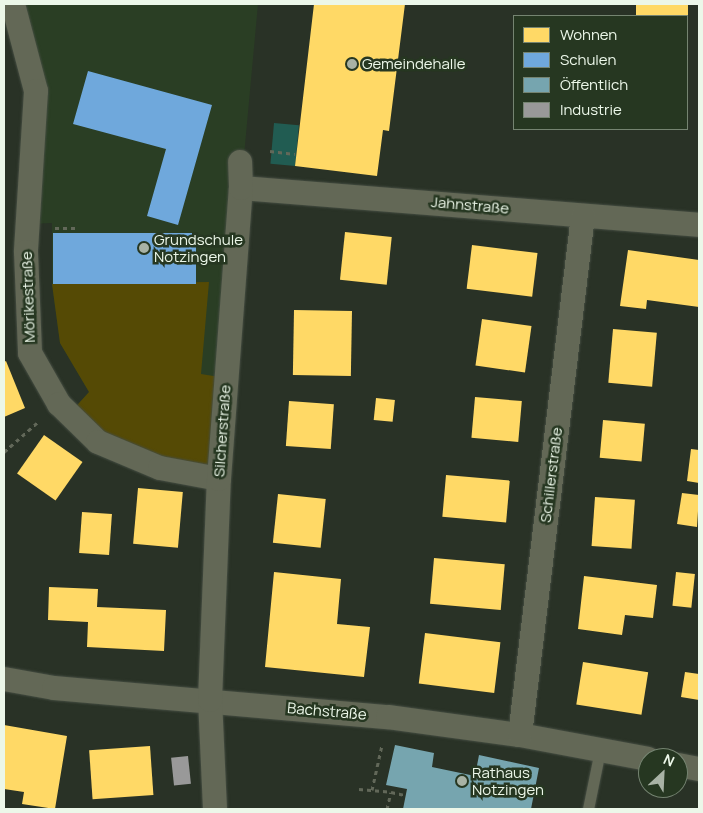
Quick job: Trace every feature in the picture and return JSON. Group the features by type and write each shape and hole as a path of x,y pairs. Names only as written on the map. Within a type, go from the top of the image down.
{"street":[{"name":"Mörikestraße","path":"14,4 36,90 26,252 30,354 60,404 98,442 160,468 219,479"},
{"name":"Silcherstraße","path":"215,809 210,700 219,479 241,188 240,162"},
{"name":"Jahnstraße","path":"241,188 699,225"},
{"name":"Schillerstraße","path":"520,735 582,216"},
{"name":"Bachstraße","path":"4,679 54,688 210,700 388,717 520,735 638,757"}],"lane":[{"path":"588,809 600,750"}],"path":[{"path":"270,151 295,154"},
{"path":"4,452 60,404"},
{"path":"372,790 388,717"},
{"path":"359,789 406,795"},
{"path":"387,809 390,792"}],"shaded area":[{"name":"Grundschule Notzingen","path":"13,4 258,4 234,264 219,479 70,413 89,392 60,343 52,284 52,223 27,224 36,91"},
{"path":"209,282 201,374 226,378 219,479 160,468 70,413 89,392 60,343 52,284"}],"water":[{"path":"274,123 299,125 295,166 270,164"}],"building: Wohnen":[{"name":"Gemeindehalle","path":"314,4 405,4 389,131 383,130 377,176 295,166"},
{"path":"636,4 688,4 688,15 636,15"},
{"path":"345,232 392,237 387,285 340,280"},
{"path":"472,245 538,253 532,297 467,289"},
{"path":"628,250 699,260 699,307 647,300 646,309 620,306"},
{"path":"294,310 352,311 351,376 293,375"},
{"path":"482,319 532,326 525,373 475,366"},
{"path":"613,329 657,333 652,387 608,383"},
{"path":"6,361 25,408 4,417 4,362"},
{"path":"475,397 522,401 518,442 471,438"},
{"path":"376,398 395,400 393,422 374,420"},
{"path":"289,401 334,404 331,449 286,446"},
{"path":"603,420 645,424 642,462 600,458"},
{"path":"44,435 83,462 56,500 17,474"},
{"path":"691,449 699,450 699,483 687,481"},
{"path":"446,475 510,481 506,522 442,517"},
{"path":"138,488 183,492 178,548 133,544"},
{"path":"682,493 699,495 697,527 677,524"},
{"path":"278,494 326,499 321,548 273,543"},
{"path":"595,497 635,500 631,549 592,546"},
{"path":"82,512 112,514 109,555 79,553"},
{"path":"434,558 505,564 501,610 430,604"},
{"path":"274,572 341,579 337,624 370,627 364,677 265,667"},
{"path":"676,572 695,574 691,608 672,606"},
{"path":"584,576 657,585 653,618 625,615 622,635 578,629"},
{"path":"49,587 98,589 97,607 166,610 164,651 87,647 88,622 48,620"},
{"path":"425,633 500,642 494,693 419,684"},
{"path":"583,662 648,672 641,715 576,704"},
{"path":"685,672 699,674 699,700 681,697"},
{"path":"4,725 67,736 55,809 22,804 24,792 4,789"},
{"path":"150,746 153,795 93,799 89,750"}],"building: Schulen":[{"path":"88,71 212,105 178,225 147,216 166,149 73,124"},
{"path":"53,233 196,233 196,284 53,284"}],"building: Öffentlich":[{"name":"Rathaus Notzingen","path":"395,745 434,753 432,767 475,776 479,755 539,768 531,809 403,809 407,789 386,785"}],"building: Industrie":[{"path":"188,756 191,784 174,786 171,758"}],"place":[{"name":"Gemeindehalle","path":"352,64"},
{"name":"Grundschule Notzingen","path":"144,248"},
{"name":"Rathaus Notzingen","path":"462,781"}]}
